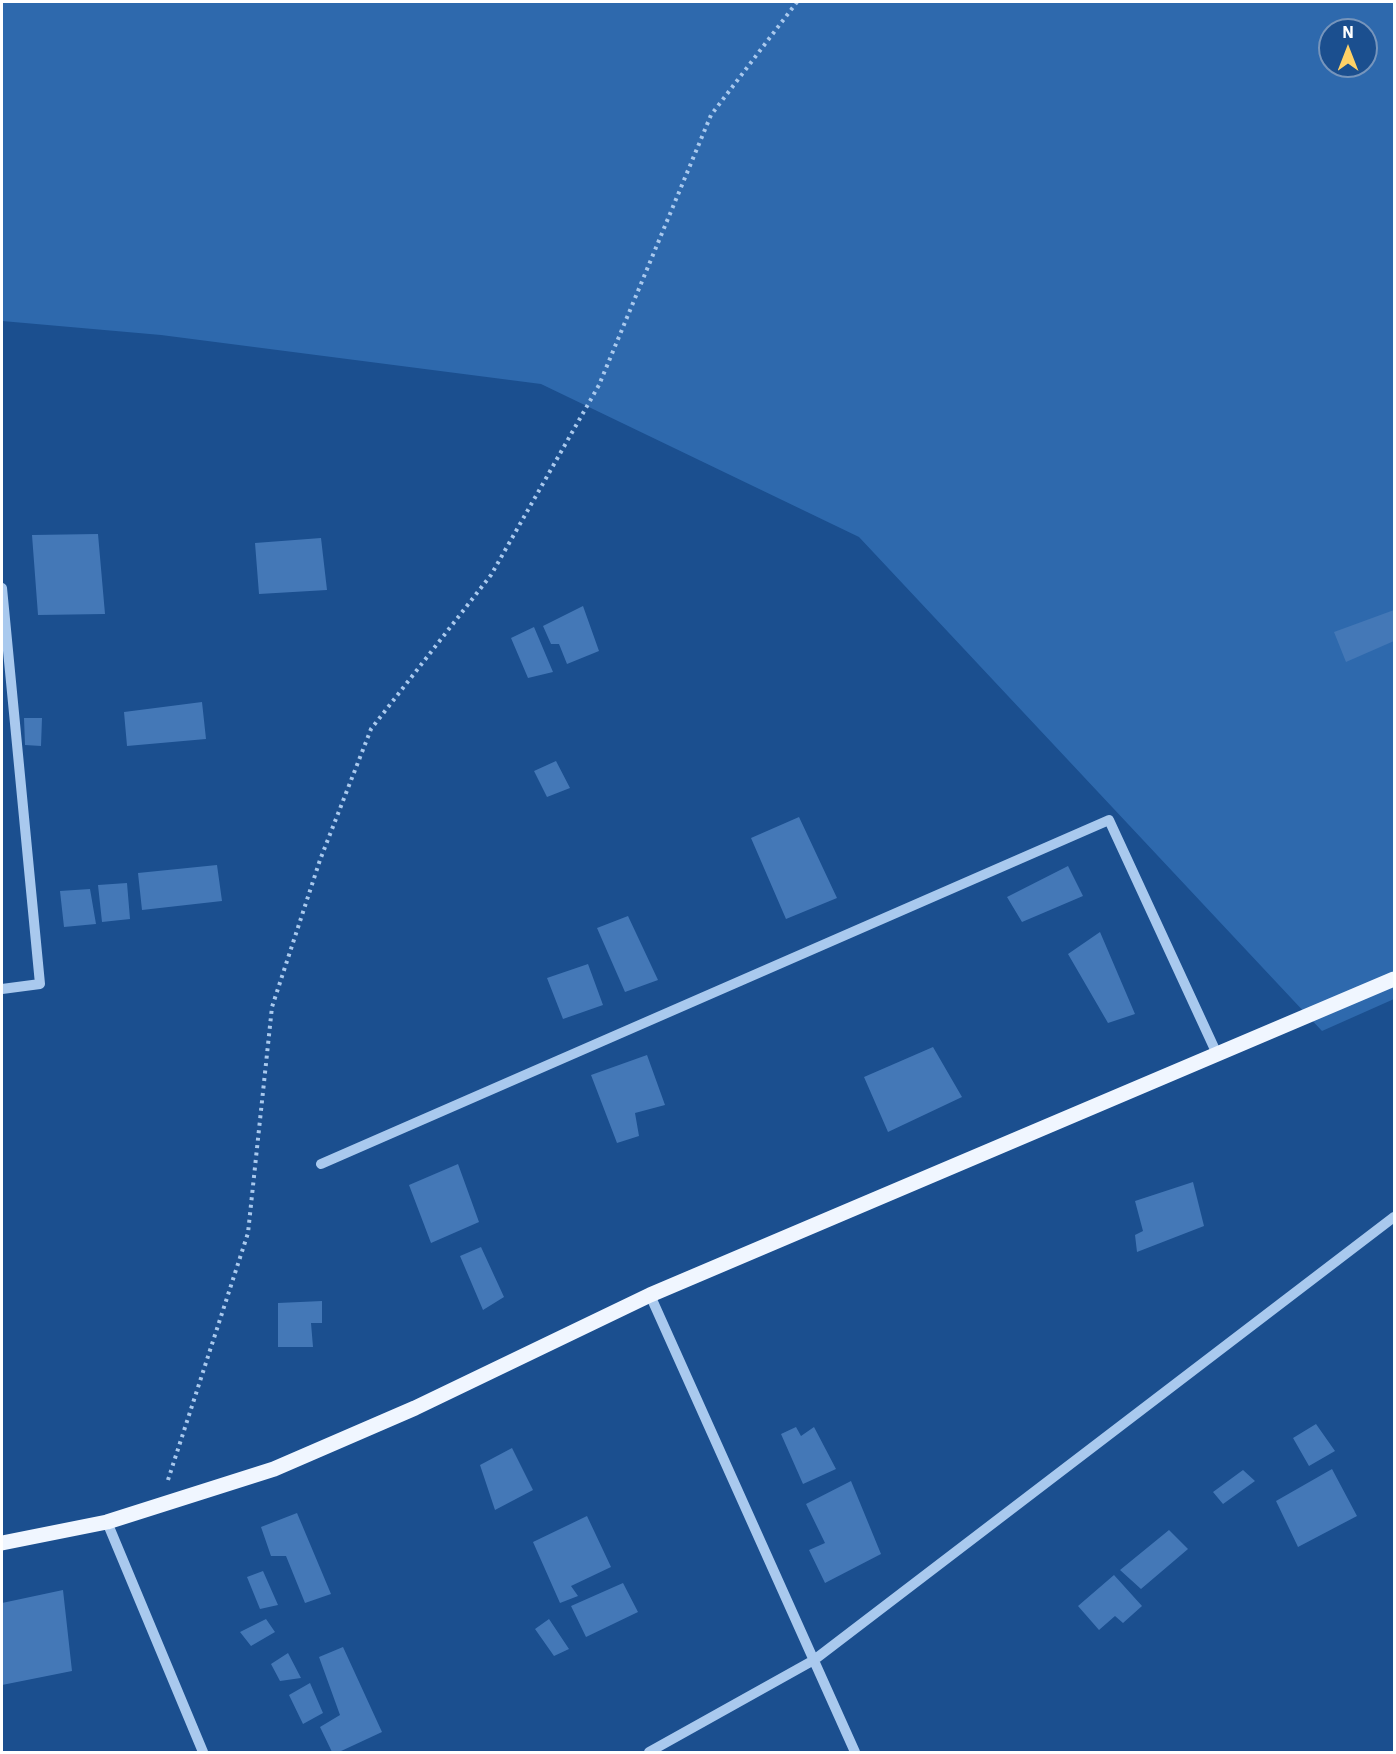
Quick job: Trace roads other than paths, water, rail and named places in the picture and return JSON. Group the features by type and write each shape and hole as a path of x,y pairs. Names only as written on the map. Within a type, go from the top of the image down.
{"main road":[{"path":"2,1543 107,1522 274,1470 415,1408 650,1295 1395,979"}],"street":[{"path":"2,588 40,984 2,989"},
{"path":"321,1164 1109,820 1217,1054"},
{"path":"649,1752 814,1660 1395,1217"},
{"path":"650,1295 855,1752"},
{"path":"107,1522 203,1752"}]}
